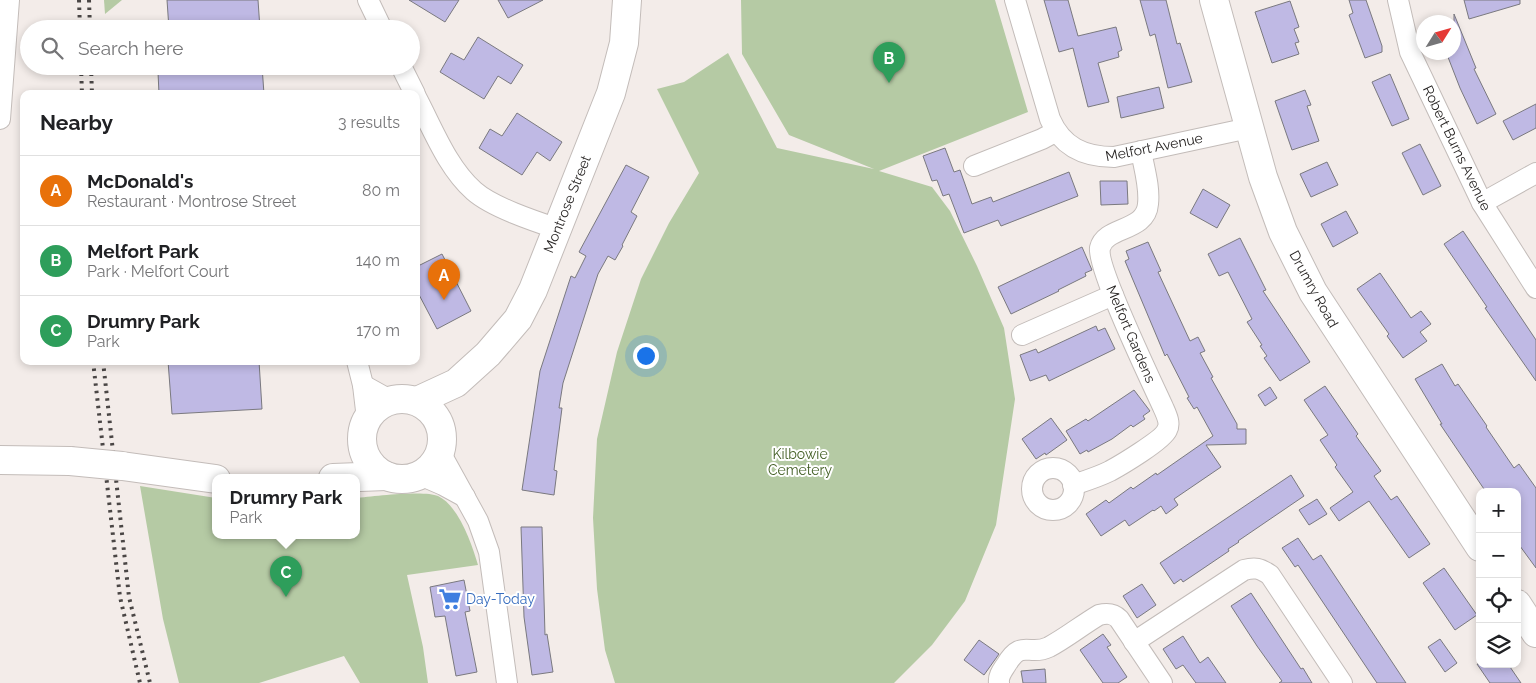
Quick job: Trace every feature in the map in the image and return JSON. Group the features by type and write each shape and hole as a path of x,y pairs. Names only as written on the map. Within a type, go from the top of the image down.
{"street":[{"path":"0,110 9,0"},
{"path":"368,0 378,20"},
{"name":"Montrose Street","path":"404,400 456,383 488,354 518,319 533,290 611,93 624,43 627,0"},
{"name":"Melfort Avenue","path":"1015,0 1047,112 1055,132 1072,147 1098,157 1114,158 1249,128"},
{"name":"Drumry Road","path":"1214,0 1263,176 1283,232 1313,292 1476,541"},
{"name":"Robert Burns Avenue","path":"1398,0 1410,52 1482,202 1536,288"},
{"path":"405,75 412,90"},
{"path":"420,105 450,163 474,192 502,208 558,229"},
{"path":"974,166 1055,132"},
{"name":"Melfort Gardens","path":"1073,485 1110,471 1155,442 1164,435 1168,428 1168,420 1113,295 1099,250 1106,239 1142,219 1146,214 1148,190 1141,151"},
{"path":"1482,202 1536,174"},
{"path":"1022,335 1113,295"},
{"path":"358,365 363,384 366,458 386,476"},
{"name":"Montrose Street","path":"441,439 456,383"},
{"path":"363,384 427,407 435,416 441,439 478,521 489,552 507,683"},
{"path":"338,474 377,407 404,400"},
{"path":"360,477 386,476 409,479 420,475 432,466 441,439"},
{"path":"0,460 70,461 212,478"},
{"path":"420,475 443,484 466,498"},
{"path":"1134,642 1244,570 1262,569 1270,575 1342,683"},
{"path":"1521,610 1536,633"},
{"path":"999,683 998,678 1010,657 1016,652 1023,649 1046,648 1098,615 1109,614 1115,615 1162,683"}],"green space":[{"path":"104,0 122,0 105,14"},
{"name":"Kilbowie Cemetery","path":"741,0 995,0 1028,112 879,171 932,187 950,211 1004,328 1015,399 996,525 965,601 932,645 894,683 615,683 605,650 597,589 593,518 597,439 617,352 641,279 669,223 699,173 657,89 684,82 728,53 777,148 874,169 789,135 742,54"},
{"path":"140,486 212,497 212,539 360,539 360,498 398,494 431,494 445,501 458,516 478,565 407,575 423,647 428,683 360,683 344,656 259,683 179,683 163,619"}],"building":[{"path":"167,0 258,0 259,20 168,20"},
{"path":"409,0 459,0 445,22"},
{"path":"498,0 543,0 508,18"},
{"path":"1044,0 1068,0 1078,36 1116,27 1122,50 1118,52 1119,57 1098,63 1109,102 1088,107 1073,48 1059,52"},
{"path":"1140,0 1166,0 1177,44 1180,43 1192,82 1168,88 1155,34 1150,36"},
{"path":"1349,0 1366,0 1382,46 1382,52 1365,58 1349,15 1353,13"},
{"path":"1464,0 1520,0 1520,4 1469,19"},
{"path":"1290,1 1299,27 1294,29 1299,42 1295,43 1299,54 1272,63 1255,12"},
{"path":"1461,31 1476,68 1474,69 1496,114 1477,124 1449,60 1461,60"},
{"path":"478,37 523,65 511,84 498,76 484,99 440,72 451,53 464,60"},
{"path":"1390,74 1409,119 1392,126 1372,82"},
{"path":"158,75 263,75 264,90 159,90"},
{"path":"1159,87 1164,108 1121,118 1117,97"},
{"path":"1305,90 1311,105 1307,106 1319,141 1292,150 1275,101"},
{"path":"1536,104 1536,128 1513,140 1503,121"},
{"path":"517,113 562,142 550,161 537,152 522,175 479,148 490,129 502,136"},
{"path":"1420,144 1441,186 1423,195 1402,153"},
{"path":"945,148 954,172 960,170 972,204 991,197 993,202 1069,172 1078,196 1001,226 998,220 964,233 949,194 943,196 937,180 932,181 923,156"},
{"path":"1327,162 1338,185 1311,197 1300,174"},
{"path":"626,165 649,177 631,212 637,216 623,246 615,260 608,256 598,274 563,383 559,408 562,408 554,470 557,471 554,495 522,490 540,371 571,276 575,278 586,256 579,252"},
{"path":"1100,181 1127,181 1128,204 1101,205"},
{"path":"1203,189 1230,205 1217,228 1190,213"},
{"path":"1346,211 1358,233 1333,247 1321,224"},
{"path":"1463,231 1536,340 1536,381 1485,308 1487,307 1444,244"},
{"path":"1240,238 1266,290 1263,291 1310,362 1280,381 1264,358 1267,356 1260,346 1262,345 1247,322 1252,319 1228,272 1219,276 1208,254"},
{"path":"1148,242 1161,271 1158,272 1190,341 1198,337 1205,351 1200,353 1213,377 1211,378 1237,424 1237,429 1246,429 1246,444 1206,445 1221,467 1174,499 1178,505 1166,514 1161,506 1129,526 1125,520 1101,536 1086,514 1106,500 1109,503 1131,487 1133,489 1156,473 1157,475 1213,436 1197,407 1194,409 1187,398 1189,397 1167,354 1165,356 1125,261 1129,259 1126,251"},
{"path":"1082,247 1092,270 1085,273 1086,276 1011,314 998,287"},
{"path":"442,254 471,311 437,329 420,297 420,265"},
{"path":"1380,273 1411,318 1421,311 1431,324 1420,332 1427,341 1403,358 1387,336 1389,334 1357,289"},
{"path":"1096,326 1098,331 1105,328 1115,349 1049,381 1046,375 1030,381 1020,355 1036,349 1038,353"},
{"path":"1442,364 1455,386 1458,384 1514,468 1519,464 1536,488 1536,568 1521,547 1521,488 1483,488 1440,424 1442,424 1415,379"},
{"path":"168,365 259,365 262,409 172,414"},
{"path":"1325,386 1358,434 1356,436 1381,471 1374,476 1391,500 1397,496 1430,544 1409,558 1369,501 1339,521 1330,508 1353,492 1335,467 1337,465 1320,440 1328,435 1304,400"},
{"path":"1270,387 1277,398 1265,406 1258,395"},
{"path":"1134,390 1150,411 1143,416 1145,419 1133,427 1131,425 1112,439 1088,452 1087,450 1080,454 1066,431 1086,419 1088,421"},
{"path":"1051,418 1067,440 1046,455 1045,453 1036,459 1022,439"},
{"path":"1291,475 1304,496 1238,541 1228,549 1229,551 1183,582 1181,579 1174,584 1160,563"},
{"path":"1317,499 1327,514 1309,525 1299,510"},
{"path":"521,527 542,527 545,635 547,634 553,672 532,675 524,617"},
{"path":"1298,538 1313,560 1321,555 1406,683 1377,683 1298,565 1295,567 1282,548"},
{"path":"1444,568 1476,616 1455,630 1423,583"},
{"path":"464,580 470,611 465,612 477,672 456,676 445,616 435,617 430,587"},
{"path":"1142,584 1156,605 1137,618 1123,596"},
{"path":"1251,593 1312,683 1279,683 1282,681 1231,606"},
{"path":"1103,634 1111,645 1107,647 1127,677 1118,683 1103,683 1080,650"},
{"path":"1183,636 1200,663 1208,657 1226,683 1196,683 1183,665 1176,669 1163,649"},
{"path":"1440,639 1457,663 1445,672 1428,647"},
{"path":"979,640 999,654 984,675 964,660"},
{"path":"1480,668 1511,668 1521,683 1490,683"},
{"path":"1045,669 1046,683 1023,683 1021,671"}],"railway":[{"path":"79,0 80,20"},
{"path":"89,0 90,20"},
{"path":"81,75 82,90"},
{"path":"91,75 92,90"},
{"path":"93,365 120,597 140,683"},
{"path":"103,365 129,597 150,683"}],"place":[{"name":"Melfort Park","path":"889,83"},
{"name":"McDonald's","path":"444,300"},
{"name":"Drumry Park","path":"286,597"},
{"name":"Day-Today","path":"450,599"}]}
